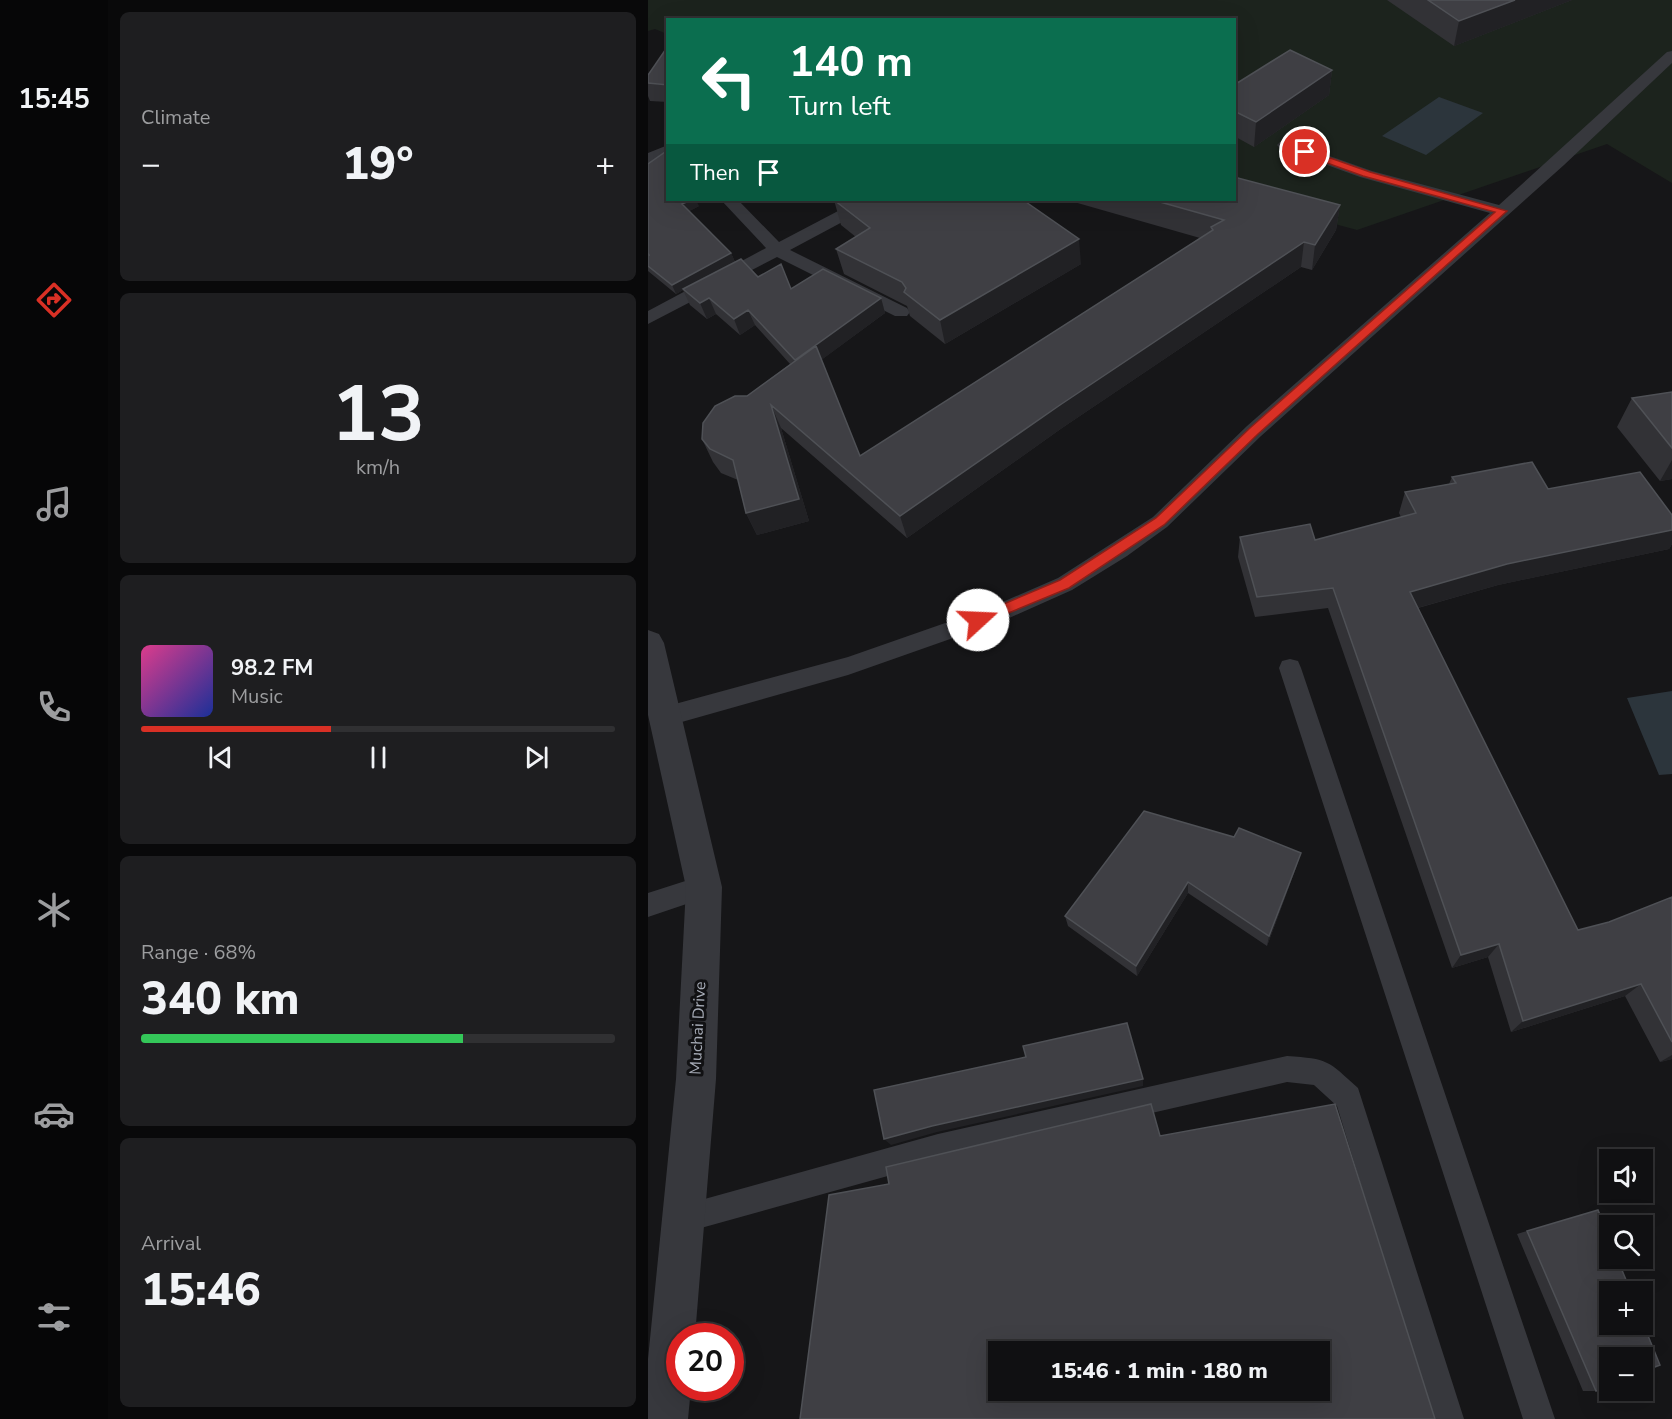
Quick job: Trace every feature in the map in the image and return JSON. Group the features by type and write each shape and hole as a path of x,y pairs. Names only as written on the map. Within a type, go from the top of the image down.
{"street":[{"path":"648,162 666,153"},
{"name":"Muchai Drive","path":"648,643 705,887 696,1079 665,1419"}],"lane":[{"path":"664,717 848,666 999,613 1065,584 1160,522 1254,431 1502,211 1672,56"},
{"path":"1285,145 1366,174 1502,211"},
{"path":"730,201 777,250 902,312"},
{"path":"648,318 868,201"},
{"path":"1290,668 1539,1419"},
{"path":"648,905 705,887"},
{"path":"683,1219 938,1148 1287,1069 1320,1072 1348,1098 1448,1419"}],"shaded area":[{"path":"648,0 1672,0 1672,183 1607,144 1357,230 1236,197 1236,18 666,18 666,34 655,29 648,31"},
{"path":"1439,97 1483,113 1426,155 1382,136"},
{"path":"1672,691 1672,774 1659,775 1627,698"}],"building":[{"path":"1428,0 1515,0 1459,21"},
{"path":"666,49 666,85 648,83 648,75"},
{"path":"1290,50 1332,70 1256,122 1236,112 1236,84"},
{"path":"666,151 666,201 689,201 682,204 731,253 672,285 648,266 648,164"},
{"path":"1236,178 1340,205 1315,245 1304,242 1060,405 900,516 771,405 799,499 746,513 733,460 710,449 702,439 703,423 715,406 735,396 747,396 816,346 860,456 1213,230 1211,227 1224,220 1157,201 1236,201"},
{"path":"835,201 1024,201 1079,239 940,320 904,292 906,288 902,282 836,249 870,228"},
{"path":"741,259 758,277 781,264 791,289 823,269 881,298 795,360 748,310 734,319 709,298 700,303 683,289"},
{"path":"1672,392 1672,448 1632,398"},
{"path":"1532,462 1548,489 1640,472 1672,515 1672,530 1507,564 1410,592 1578,930 1609,922 1672,897 1672,1042 1641,984 1523,1021 1499,944 1461,955 1333,588 1257,597 1240,537 1310,524 1315,540 1416,513 1405,492 1456,483 1452,477"},
{"path":"1144,811 1234,837 1239,828 1301,853 1269,936 1188,882 1136,966 1065,916"},
{"path":"1127,1023 1143,1079 932,1126 884,1139 874,1090 1026,1057 1023,1046"},
{"path":"1151,1104 1160,1136 1335,1104 1435,1419 800,1419 829,1195 889,1184 886,1167"},
{"path":"1598,1210 1600,1215 1599,1269 1622,1269 1626,1281 1599,1281 1599,1335 1648,1335 1653,1347 1599,1347 1599,1390 1596,1391 1527,1231"},
{"path":"1653,1348 1660,1365 1653,1368"}],"route":[{"path":"978,620 1065,584 1160,522 1254,431 1502,211 1366,174 1305,152"}]}
